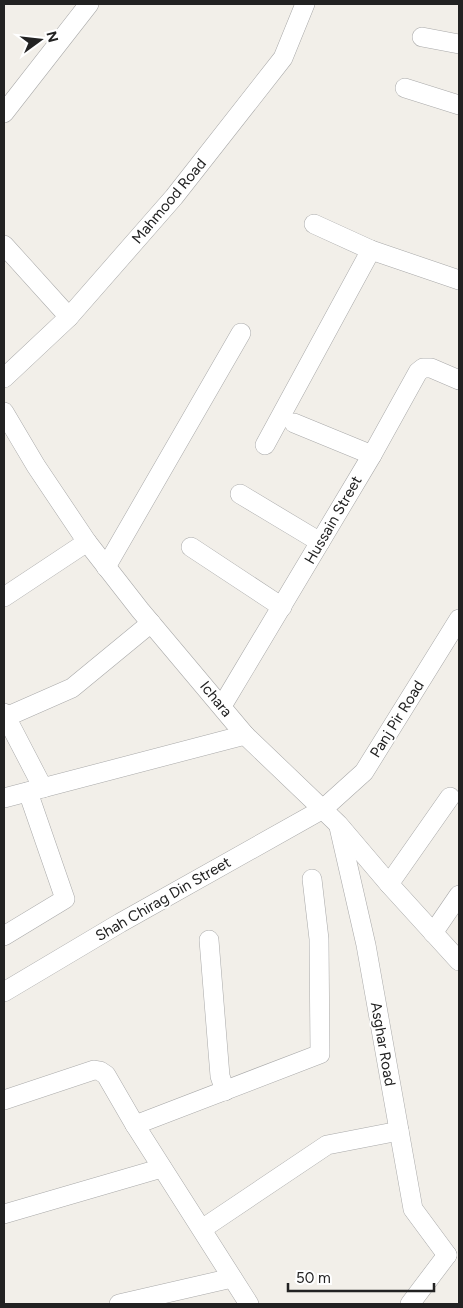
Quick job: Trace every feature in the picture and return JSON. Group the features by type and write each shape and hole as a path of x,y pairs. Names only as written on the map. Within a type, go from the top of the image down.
{"street":[{"path":"4,113 89,4"},
{"name":"Mahmood Road","path":"4,378 68,317 174,198 283,58 306,4"},
{"path":"422,37 459,44"},
{"path":"405,88 459,105"},
{"path":"314,224 371,250 459,280"},
{"path":"4,245 68,317"},
{"path":"265,445 371,250"},
{"path":"106,567 241,333"},
{"name":"Hussain Street","path":"222,706 372,454 418,372 423,368 431,368 459,380"},
{"name":"Ichara","path":"4,412 36,466 87,542 152,623 245,735 338,824 459,961"},
{"path":"294,423 372,454"},
{"path":"240,494 320,542"},
{"path":"4,597 87,542"},
{"path":"191,546 282,607"},
{"name":"Panj Pir Road","path":"323,809 364,772 459,619"},
{"path":"4,936 65,899 35,790 5,715 72,688 152,623"},
{"path":"4,798 245,735"},
{"path":"389,884 450,797"},
{"name":"Shah Chirag Din Street","path":"4,992 120,923 323,809"},
{"name":"Asghar Road","path":"338,824 366,945 413,1209 453,1256"},
{"path":"136,1126 320,1054 319,939 312,879"},
{"path":"433,933 459,895"},
{"path":"209,940 220,1076 226,1091"},
{"path":"4,1100 94,1070 100,1070 106,1075 162,1168 249,1304"},
{"path":"202,1229 327,1145 399,1131"},
{"path":"4,1214 162,1168"},
{"path":"410,1304 453,1256"},
{"path":"119,1304 232,1278"}]}
